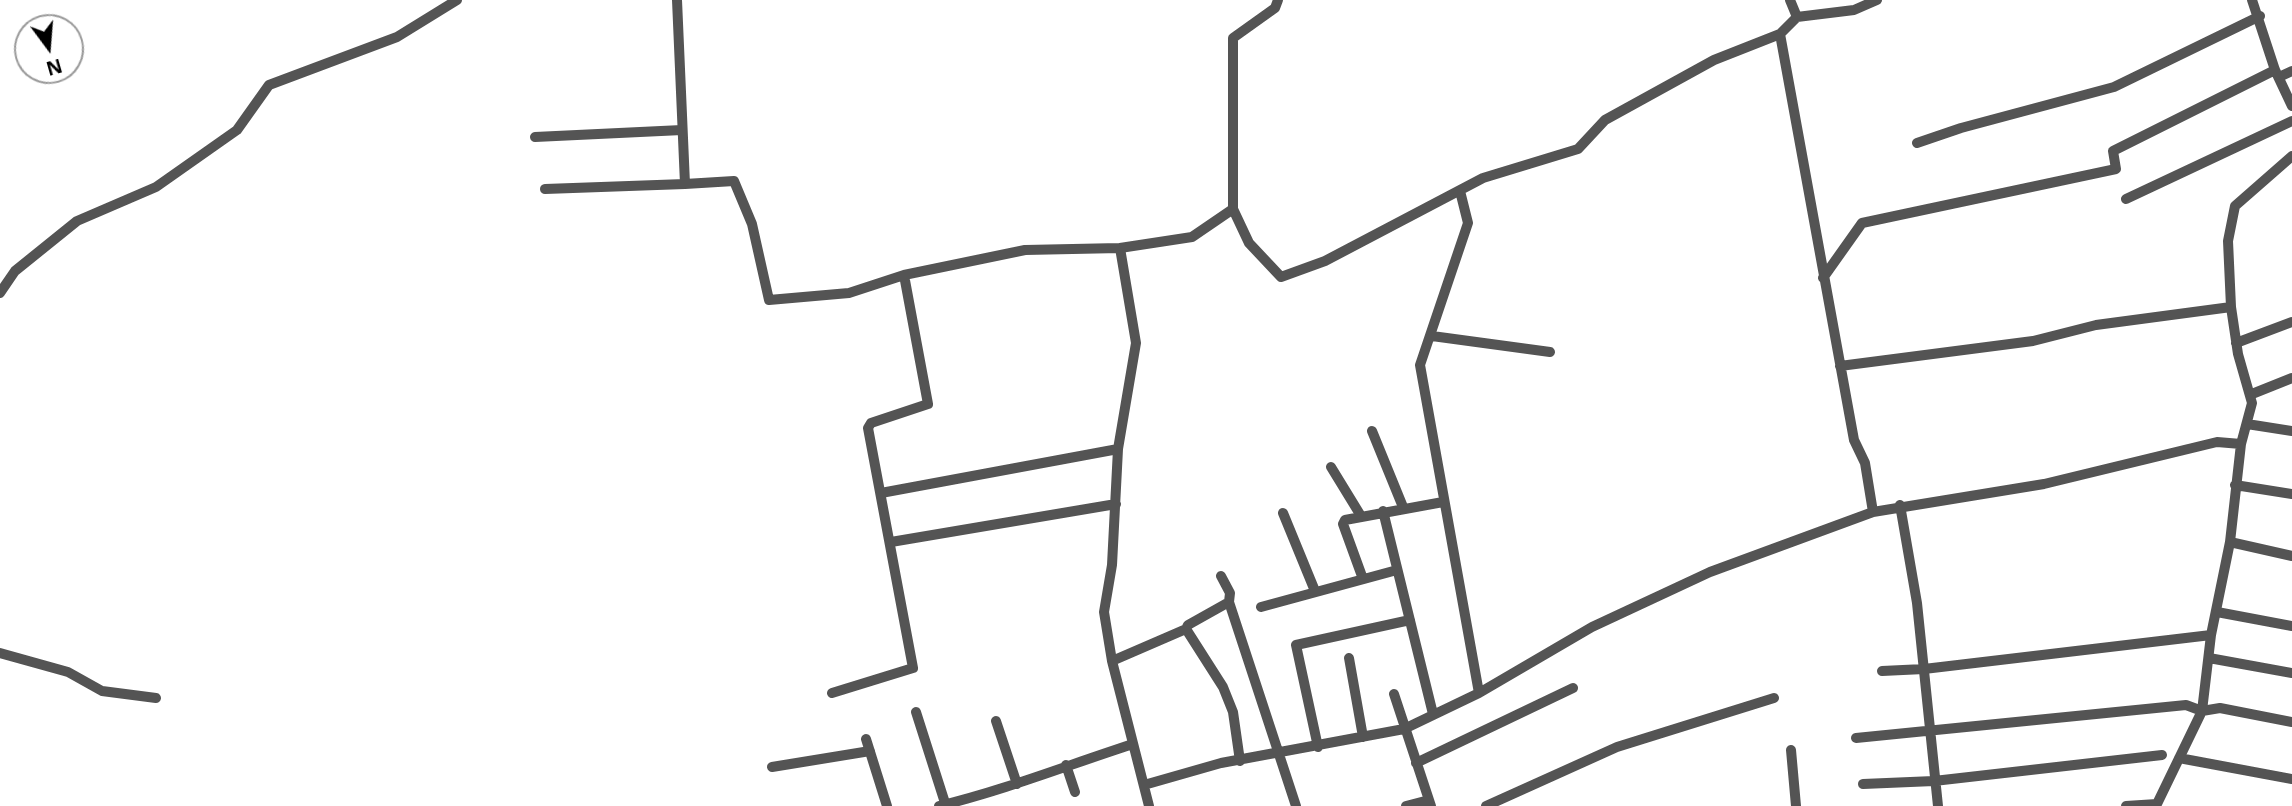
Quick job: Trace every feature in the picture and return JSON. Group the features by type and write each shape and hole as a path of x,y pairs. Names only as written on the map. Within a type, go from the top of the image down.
{"street":[{"path":"0,293 15,271 77,221 156,187 237,130 269,85 397,37 457,0"},
{"path":"677,0 685,184"},
{"path":"1278,0 1275,8 1233,38 1233,209 1248,243 1281,277 1325,261 1483,178 1578,149 1605,120 1714,60 1780,34 1797,17 1854,10 1877,0"},
{"path":"1790,0 1797,17"},
{"path":"2254,0 2277,73 2292,106"},
{"path":"1917,143 1961,128 2114,87 2260,16"},
{"path":"1780,34 1784,43 1794,120 1854,440 1865,463 1873,512"},
{"path":"1823,278 1862,223 2116,169 2113,151 2277,73 2292,71"},
{"path":"2126,199 2292,121"},
{"path":"535,137 682,130"},
{"path":"2126,806 2156,805 2202,711 2211,635 2230,542 2241,444 2252,394 2236,343 2231,307 2228,241 2235,206 2292,156"},
{"path":"545,189 734,181 752,224 769,300 849,293 904,275 1025,250 1121,248 1192,237 1233,209"},
{"path":"1460,191 1468,223 1420,365 1479,693"},
{"path":"1121,248 1136,343 1118,449 1112,565 1104,612 1112,661 1149,806"},
{"path":"832,692 913,668 869,425 925,405 928,401 904,275"},
{"path":"1840,366 2033,341 2096,325 2231,307"},
{"path":"2236,343 2292,322"},
{"path":"1432,336 1550,352"},
{"path":"2252,394 2292,378"},
{"path":"2247,424 2292,431"},
{"path":"1371,431 1403,507"},
{"path":"1144,785 1221,763 1404,729 1479,693 1592,627 1710,572 1799,542 1873,512 2044,484 2217,442 2241,444"},
{"path":"881,493 1118,449"},
{"path":"1331,467 1361,516"},
{"path":"2235,485 2292,494"},
{"path":"1363,579 1343,524 1347,519 1443,502"},
{"path":"891,542 1116,504"},
{"path":"1900,506 1924,669 1938,806"},
{"path":"1382,511 1433,714"},
{"path":"1283,513 1315,591"},
{"path":"2230,542 2292,555"},
{"path":"1261,607 1397,570"},
{"path":"1220,576 1230,593 1229,603 1296,806"},
{"path":"1112,661 1186,629 1188,625 1229,603"},
{"path":"2217,612 2292,626"},
{"path":"1318,747 1296,645 1410,620"},
{"path":"1186,629 1223,687 1233,712 1241,761"},
{"path":"1882,671 1924,669 2211,635"},
{"path":"0,653 68,672 102,691 156,698"},
{"path":"1349,658 1363,737"},
{"path":"2209,658 2292,673"},
{"path":"1416,763 1573,688"},
{"path":"1394,694 1430,803 1406,806"},
{"path":"1486,806 1617,747 1774,698"},
{"path":"1856,738 2186,705 2202,711 2220,708 2292,722"},
{"path":"916,712 943,806 1002,790 1066,765 1133,744"},
{"path":"996,721 1017,783"},
{"path":"866,739 887,806"},
{"path":"1791,750 1796,806"},
{"path":"772,767 870,751"},
{"path":"1863,784 1934,781 2162,755"},
{"path":"2179,758 2292,779"},
{"path":"1066,765 1075,792"}]}
